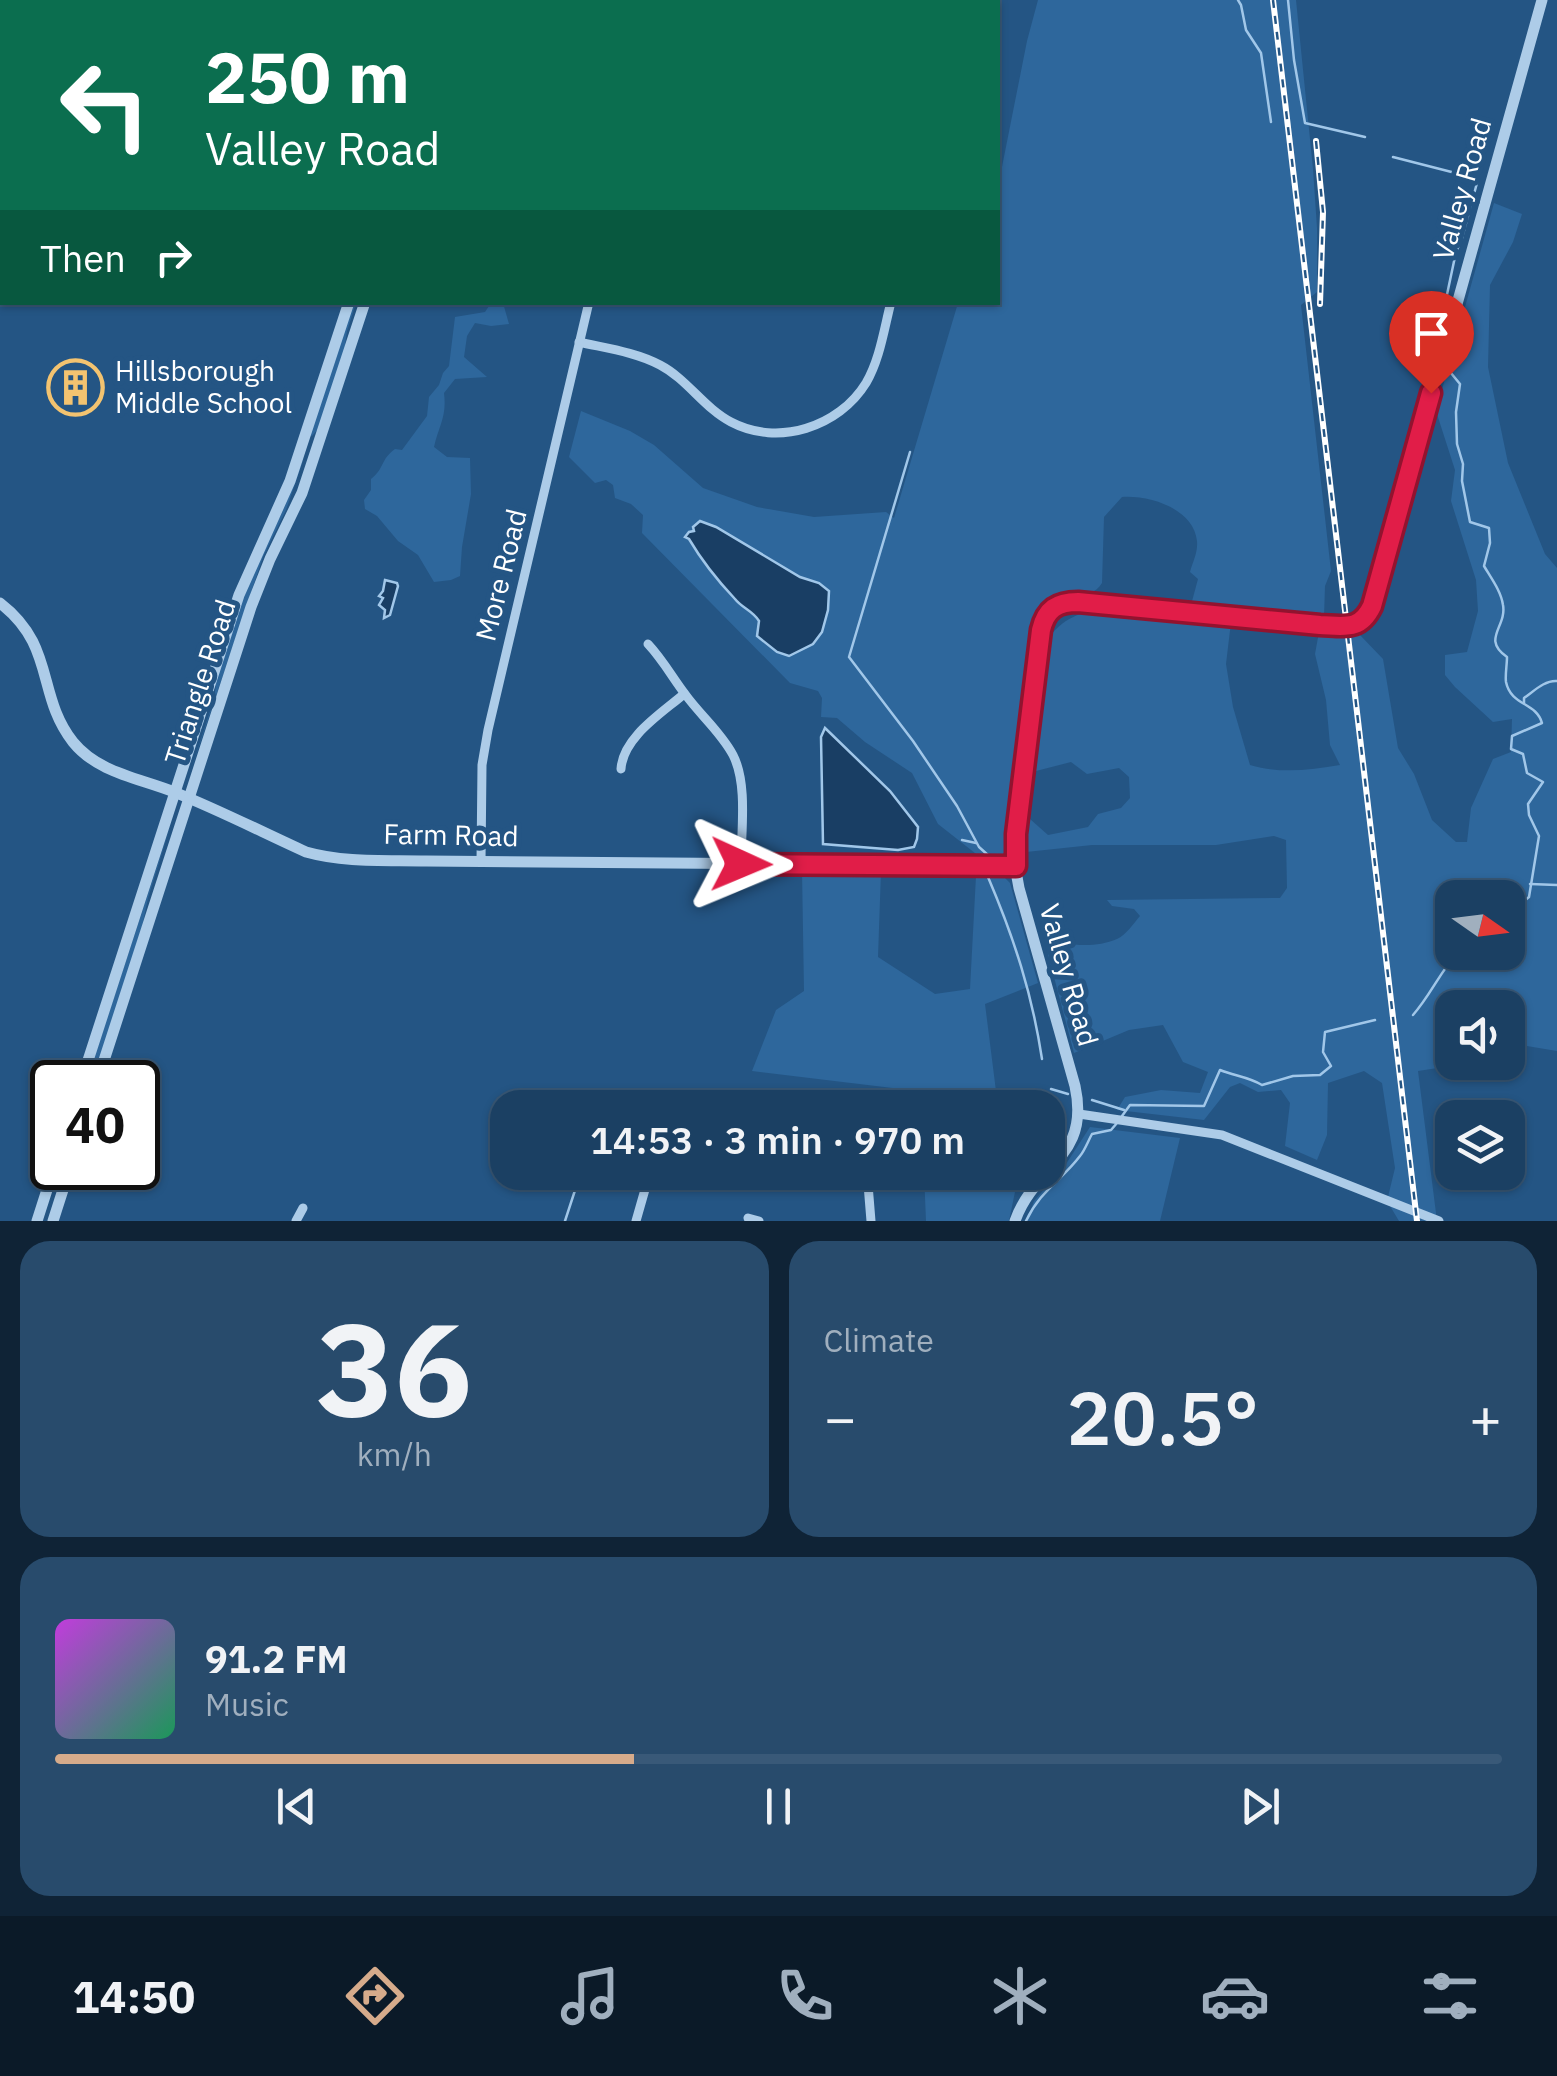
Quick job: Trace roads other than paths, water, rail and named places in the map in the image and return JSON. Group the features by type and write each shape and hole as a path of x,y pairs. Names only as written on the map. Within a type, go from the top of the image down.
{"street":[{"name":"Valley Road","path":"1079,1114 1022,902 1016,866 1016,834 1046,614 1054,606 1078,602 1341,626 1366,618 1379,584 1542,0"},
{"name":"Triangle Road","path":"89,1060 239,595 290,481 348,305"},
{"name":"Triangle Road","path":"104,1060 251,607 302,493 363,305"},
{"name":"More Road","path":"480,860 482,764 488,730 588,305"},
{"path":"578,342 663,366 719,415 740,426 774,433 794,432 828,420 862,388 875,361 890,305"},
{"name":"Farm Road","path":"0,603 31,637 61,725 74,743 104,767 174,792 319,856 1016,866"},
{"path":"648,644 718,732 736,762 741,786 741,864"},
{"path":"621,769 635,738 684,694"},
{"path":"1015,1221 1030,1192 1066,1149 1079,1114 1222,1135 1439,1221"},
{"path":"37,1221 47,1190"},
{"path":"53,1221 63,1190"},
{"path":"636,1221 645,1190"},
{"path":"862,1221 871,1220 868,1190"},
{"path":"296,1221 303,1208"}],"waterway":[{"path":"1238,0 1246,30 1261,53 1271,122"},
{"path":"1288,0 1305,123 1365,137"},
{"path":"1393,157 1475,178 1477,183 1445,304"},
{"path":"1413,439 1435,360 1428,355 1428,347 1437,332"},
{"path":"1446,367 1460,384 1457,444 1470,522 1489,528 1484,566 1503,605 1495,638 1507,657 1506,682 1513,696 1535,711 1542,723 1512,736 1511,749 1523,754 1527,773 1543,782 1528,804 1539,836 1529,897 1525,900"},
{"path":"910,452 849,657 913,741 979,847 989,856"},
{"path":"1524,703 1524,698 1540,686 1557,681"},
{"path":"962,840 976,843"},
{"path":"988,877 1021,966 1042,1059"},
{"path":"1530,884 1557,885"},
{"path":"1413,1015 1445,970"},
{"path":"1122,1116 1130,1105 1204,1106 1220,1070 1262,1085 1293,1076 1320,1075 1331,1066 1323,1052 1325,1032 1375,1020"},
{"path":"1051,1089 1068,1094"},
{"path":"1092,1100 1124,1110"},
{"path":"1026,1221 1080,1156 1092,1134 1111,1130 1117,1123"},
{"path":"565,1221 575,1190"}],"railway":[{"path":"1273,0 1417,1221"},
{"path":"1316,141 1323,212 1320,304"}],"place":[{"name":"Hillsborough Middle School","path":"76,387"}]}
